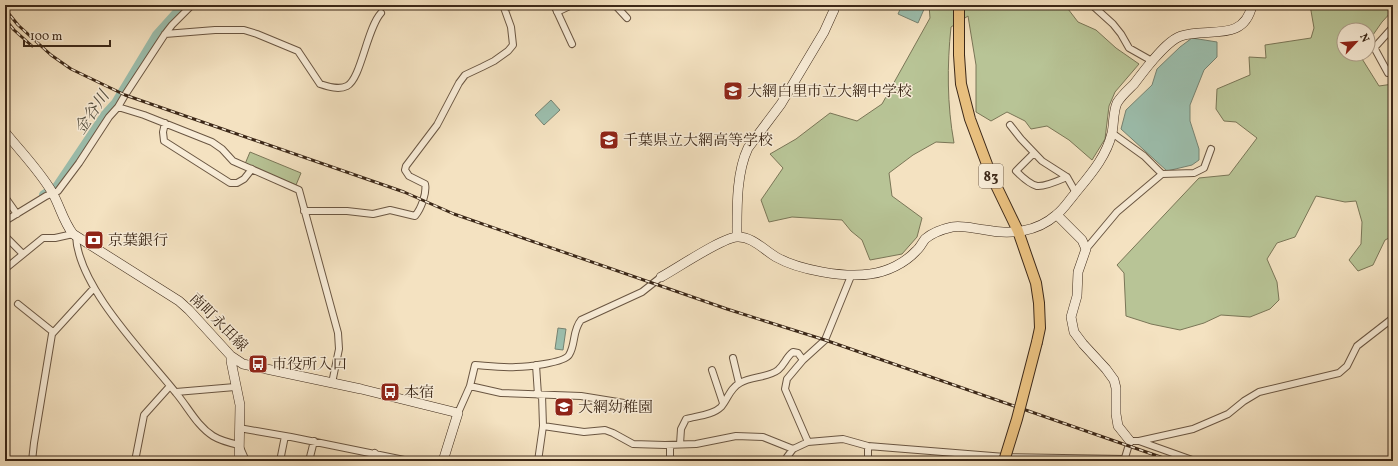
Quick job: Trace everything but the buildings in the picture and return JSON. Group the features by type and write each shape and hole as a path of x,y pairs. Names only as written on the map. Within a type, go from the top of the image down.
{"main road":[{"name":"83","path":"959,5 959,55 961,84 970,119 991,175 1018,231 1036,283 1038,295 1040,328 1017,419 1009,460"}],"street":[{"path":"5,221 58,191 79,163 109,116 118,107 165,34 192,5"},
{"path":"304,210 347,211 373,214 390,210 415,216 419,212 426,189 425,184 409,176 405,170 406,166 437,125 459,83 465,75 494,61 508,51 513,45 513,34 504,6 515,5"},
{"path":"554,5 572,44"},
{"path":"557,12 572,5"},
{"path":"615,5 627,18"},
{"path":"1092,5 1121,34 1129,48 1152,61"},
{"path":"443,461 458,413 470,386 475,365 516,367 536,365 566,358 570,354 577,326 581,320 642,292 661,277 723,241 737,237 750,240 775,257 790,264 806,269 851,276 871,274 903,262 917,251 925,240 932,234 953,227 968,227 1005,233 1034,228 1046,222 1057,215 1096,169 1104,154 1112,133 1116,105 1152,61 1172,41 1180,36 1196,33 1231,31 1242,25 1250,14 1252,5"},
{"path":"737,237 737,204 741,170 745,153 782,104 824,32 834,7"},
{"path":"165,34 215,30 244,30 298,51 320,84 341,88 349,85 355,78 372,27 381,13"},
{"path":"1393,27 1375,47 1388,73 1393,71"},
{"path":"118,107 165,123 212,142 222,149 233,161 299,190 338,333 339,348 332,383"},
{"path":"165,123 163,132 164,141 230,183 237,183 244,179 252,169"},
{"path":"1010,125 1042,161 1067,177 1076,193"},
{"name":"南町永田線","path":"5,132 33,165 53,194 68,226 75,235 179,301 232,356 243,364 332,383 458,413"},
{"path":"1112,133 1144,156 1162,174"},
{"path":"1130,441 1118,426 1116,414 1116,388 1114,380 1074,332 1071,317 1077,296 1078,272 1086,249 1117,212 1162,174 1194,173 1204,168 1211,149"},
{"path":"1034,153 1016,171 1023,178 1037,186 1051,184 1067,177"},
{"path":"5,196 17,214"},
{"path":"1057,215 1082,240 1086,249"},
{"path":"5,269 43,238 75,235 81,260 94,288 118,322 176,392 191,415 212,436 239,445"},
{"path":"5,236 23,254"},
{"path":"808,442 785,389 787,378 803,360 825,340 851,276"},
{"path":"32,461 40,402 52,334 94,288"},
{"path":"18,304 53,332"},
{"path":"1130,441 1139,441 1193,429 1228,414 1244,401 1259,392 1338,373 1347,366 1357,346 1393,318"},
{"path":"680,444 681,429 686,419 713,412 721,406 732,389 739,383 776,371 784,364 788,355 793,352 798,353 803,360"},
{"path":"232,356 231,360 240,405 239,461"},
{"path":"733,358 739,383"},
{"path":"536,365 543,426 538,461"},
{"path":"712,370 723,403"},
{"path":"135,461 144,415 170,386"},
{"path":"470,386 501,393 580,396 624,403"},
{"path":"176,392 236,387"},
{"path":"543,426 584,432 605,430 633,444 696,444 736,436 757,436 793,449"},
{"path":"239,428 314,441 409,461"},
{"path":"280,461 286,436"},
{"path":"786,461 793,449 808,442 843,439 868,446 1009,460 1125,460 1130,441"},
{"path":"309,461 314,441"},
{"path":"1139,441 1195,461"},
{"path":"239,445 246,461"},
{"path":"670,445 670,461"},
{"path":"868,446 868,461"},
{"path":"371,461 375,453"}],"shaded area":[{"path":"902,5 922,5 925,7 918,23 898,14"},
{"path":"929,5 1065,5 1078,22 1096,30 1116,48 1139,64 1115,92 1109,106 1105,139 1092,160 1069,140 1047,126 1031,129 1025,121 1007,112 991,121 976,112 976,65 968,16 951,27 948,85 954,143 936,142 913,155 889,173 892,196 922,218 917,237 902,254 870,260 862,240 851,231 842,220 792,217 769,222 761,200 783,168 770,154 796,139 830,113 857,121 882,104 930,18"},
{"path":"1310,5 1393,5 1393,10 1376,31 1376,22 1336,22 1336,62 1364,62 1379,86 1393,84 1393,236 1385,240 1373,265 1358,271 1349,260 1361,244 1362,222 1356,201 1345,202 1316,196 1295,237 1277,243 1267,259 1277,282 1279,300 1270,309 1250,317 1221,315 1204,323 1180,330 1151,324 1126,316 1124,273 1117,265 1199,178 1229,175 1257,138 1236,122 1224,121 1216,109 1217,89 1250,75 1249,57 1266,58 1265,45 1311,38 1314,28"},
{"path":"1192,38 1217,42 1217,57 1204,70 1190,105 1190,121 1199,149 1199,160 1192,165 1167,171 1121,129 1126,110 1152,85 1157,69 1180,47"},
{"path":"551,100 560,110 544,125 535,115"},
{"path":"250,152 301,173 296,185 245,164"},
{"path":"558,328 566,329 563,350 555,349"}],"waterway":[{"name":"金谷川","path":"44,195 57,187 106,114 116,103 157,35 184,5"}],"railway":[{"path":"5,9 18,25 51,55 71,69 125,95 404,192 454,214 727,309 825,340 1172,461"},
{"path":"5,19 14,30 32,46"}],"place":[{"name":"大網白里市立大網中学校","path":"733,91"},
{"name":"千葉県立大網高等学校","path":"609,140"},
{"name":"京葉銀行","path":"94,240"},
{"name":"市役所入口","path":"258,364"},
{"name":"本宿","path":"390,392"},
{"name":"大網幼稚園","path":"564,407"}]}
